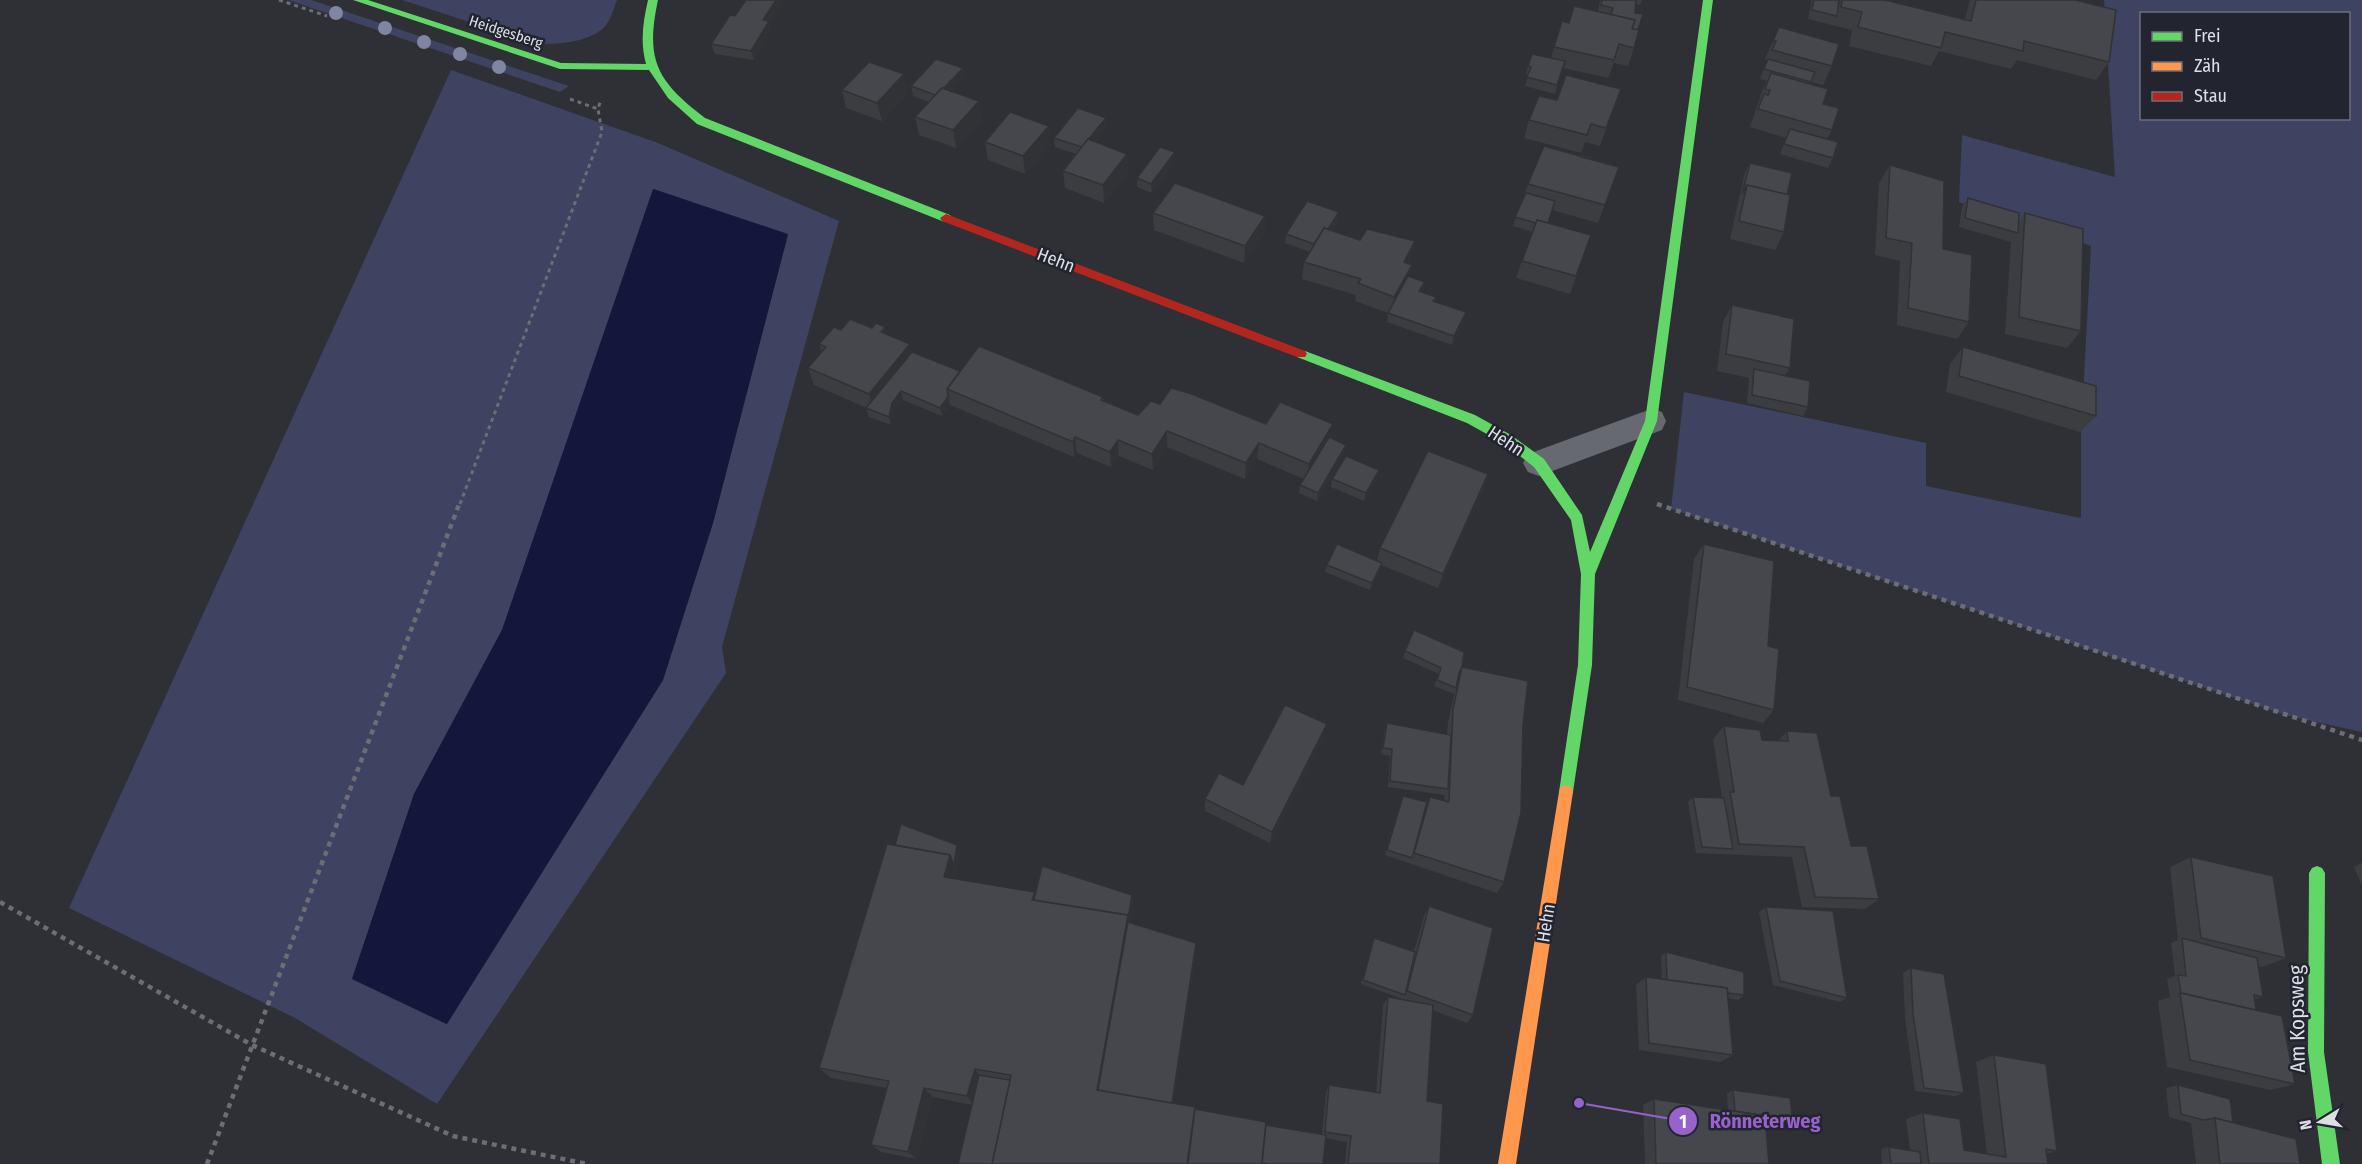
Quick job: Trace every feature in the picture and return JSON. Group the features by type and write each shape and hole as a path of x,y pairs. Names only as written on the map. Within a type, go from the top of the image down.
{"street":[{"name":"Heidgesberg","path":"358,0 560,66 649,67"},
{"name":"Hehn","path":"653,0 644,39 649,67 655,78 677,104 701,121 1054,260 1471,419 1507,439 1539,463 1577,519 1588,574 1585,665 1523,1074 1507,1164"},
{"name":"Hehn","path":"1588,574 1651,421 1708,0"},
{"name":"Hehn","path":"1539,463 1651,421"},
{"name":"Am Kopsweg","path":"2317,873 2316,1052 2331,1164"}],"path":[{"path":"207,1164 602,132 598,109 609,67"},
{"path":"1623,493 2362,740"},
{"path":"0,902 252,1045 453,1136 587,1164"}],"shaded area":[{"path":"288,0 311,0 569,86 560,92"},
{"path":"402,0 617,0 608,22 595,34 574,41 552,44 534,43"},
{"path":"2104,0 2362,0 2362,732 2289,716 1671,509 1684,392 1926,443 1926,486 2081,518 2081,434 2091,246 1959,202 1962,135 2115,177"},
{"path":"451,70 658,143 839,221 722,647 726,673 437,1104 295,1018 69,908","holes":["654,189 788,235 713,523 663,680 446,1024 352,979 414,794 502,630"]},
{"path":"653,189 788,234 713,523 663,680 447,1024 352,979 414,794 502,630"}],"building":[{"path":"746,0 776,0 763,20 769,21 751,51 711,44 730,15 735,16"},
{"path":"1602,0 1636,0 1635,13 1643,14 1638,30 1632,29 1635,20 1611,15 1613,8 1601,5"},
{"path":"1814,0 1839,0 1837,16 1812,10"},
{"path":"1842,0 1885,0 1971,21 1976,0 2075,0 2116,10 2109,62 2024,41 2023,51 1945,32 1941,48 1858,27 1862,12 1841,7"},
{"path":"1574,6 1635,20 1632,29 1639,30 1634,48 1619,44 1614,60 1554,47 1562,21 1569,23"},
{"path":"1779,27 1839,44 1832,66 1772,50"},
{"path":"1532,54 1565,61 1557,85 1527,77"},
{"path":"936,59 963,68 935,95 911,86"},
{"path":"1768,59 1815,72 1811,82 1764,69"},
{"path":"869,62 904,74 877,103 842,90"},
{"path":"1771,73 1828,89 1823,104 1839,108 1832,130 1758,109 1764,94 1768,95 1770,90 1765,89"},
{"path":"1566,75 1621,89 1606,128 1591,124 1587,135 1529,120 1539,96 1557,100"},
{"path":"942,88 979,101 953,130 915,117"},
{"path":"1078,108 1106,118 1082,147 1054,138"},
{"path":"1010,112 1049,126 1023,156 985,142"},
{"path":"1790,129 1838,142 1833,158 1784,144"},
{"path":"1088,139 1127,154 1103,185 1063,171"},
{"path":"1544,146 1619,167 1605,205 1528,184"},
{"path":"1160,147 1175,152 1151,184 1137,178"},
{"path":"1581,155 1613,164 1613,165 1581,157"},
{"path":"1750,163 1792,173 1787,195 1747,185 1742,194"},
{"path":"1890,165 1944,181 1943,249 1972,255 1969,322 1908,308 1912,243 1886,238"},
{"path":"1175,183 1265,216 1245,246 1153,213"},
{"path":"1747,185 1790,195 1784,232 1739,221"},
{"path":"1526,193 1555,201 1548,223 1537,220 1536,223 1515,217"},
{"path":"1968,198 2019,213 2018,233 1965,218"},
{"path":"1307,201 1339,212 1328,229 1324,228 1314,244 1286,234"},
{"path":"2025,213 2083,229 2081,331 2019,317"},
{"path":"1537,220 1591,235 1576,276 1522,261"},
{"path":"1324,228 1360,240 1367,229 1415,241 1404,262 1412,265 1394,297 1358,283 1361,279 1304,262"},
{"path":"1408,276 1425,282 1419,291 1436,297 1433,301 1466,312 1454,336 1388,313"},
{"path":"1732,305 1794,319 1790,368 1726,354"},
{"path":"850,319 872,328 876,323 885,327 881,332 910,344 869,394 808,368 826,347 819,344 834,327 841,330"},
{"path":"979,346 1103,397 1101,400 1138,415 1151,401 1160,404 1171,388 1266,424 1280,402 1333,424 1309,464 1259,443 1246,463 1167,431 1152,454 1118,440 1110,452 1075,437 1073,442 947,389"},
{"path":"1963,347 2096,386 2096,416 1959,376"},
{"path":"912,352 960,371 947,389 948,397 940,408 901,391 892,403 889,417 866,408"},
{"path":"1754,369 1810,381 1808,407 1752,395"},
{"path":"1329,437 1346,445 1318,493 1300,485"},
{"path":"1428,451 1488,474 1443,574 1380,548"},
{"path":"1346,456 1379,470 1366,493 1332,479"},
{"path":"1337,544 1382,563 1372,583 1327,565"},
{"path":"1704,544 1774,561 1768,646 1779,649 1774,710 1687,687"},
{"path":"1414,630 1464,652 1456,688 1437,680 1441,668 1405,651"},
{"path":"1462,667 1528,681 1523,724 1521,813 1504,882 1414,853 1430,797 1449,802 1453,709"},
{"path":"1285,705 1327,724 1272,832 1205,799 1219,773 1243,785"},
{"path":"1387,723 1451,735 1448,789 1390,781 1392,749 1383,748"},
{"path":"1724,726 1760,730 1762,740 1788,741 1787,731 1817,733 1831,796 1840,796 1851,846 1867,846 1879,899 1815,897 1804,847 1739,844 1730,792 1734,792"},
{"path":"1403,796 1427,802 1412,858 1387,850"},
{"path":"1693,797 1724,798 1733,849 1702,847"},
{"path":"901,824 957,845 954,865 950,855 895,845"},
{"path":"887,844 950,855 944,877 1035,892 1032,900 1128,915 1097,1090 1195,1107 1187,1164 992,1164 1011,1075 975,1069 967,1096 924,1088 908,1152 871,1145 889,1081 819,1068"},
{"path":"2191,857 2273,876 2286,958 2201,938"},
{"path":"1042,866 1132,895 1128,919 1128,915 1034,900"},
{"path":"1429,906 1493,928 1473,1015 1407,991"},
{"path":"1766,907 1833,911 1847,998 1780,981"},
{"path":"1128,922 1196,943 1172,1103 1098,1090"},
{"path":"1374,938 1415,952 1405,995 1363,980"},
{"path":"2182,938 2257,958 2263,997 2254,995 2256,1010 2181,993 2178,975 2186,976"},
{"path":"1666,952 1744,972 1744,995 1728,993 1727,988 1667,980"},
{"path":"1911,968 1944,974 1964,1093 1924,1088 1913,1014"},
{"path":"1646,977 1727,988 1733,1055 1649,1043"},
{"path":"2180,993 2282,1016 2295,1084 2190,1060"},
{"path":"1388,997 1433,1005 1427,1101 1443,1104 1440,1164 1348,1164 1351,1136 1325,1132 1329,1085 1380,1093"},
{"path":"1994,1055 2046,1064 2057,1151 2046,1149 2048,1164 1929,1164 1923,1113 1960,1119 1964,1150 2006,1157"},
{"path":"979,1075 1010,1080 992,1164 958,1164"},
{"path":"2178,1085 2230,1099 2233,1123 2215,1118 2203,1120 2181,1114"},
{"path":"1733,1090 1790,1098 1793,1123 1735,1111"},
{"path":"1654,1099 1765,1116 1769,1164 1656,1164"},
{"path":"1195,1109 1266,1122 1262,1164 1188,1164"},
{"path":"2215,1118 2296,1139 2300,1164 2220,1164"},
{"path":"1266,1125 1326,1135 1323,1164 1262,1163"},
{"path":"1889,1147 1920,1152 1921,1164 1891,1164"}],"traffic: fast":[{"path":"358,0 560,66 649,67"},
{"path":"653,0 647,39 653,70 671,96 701,121 946,218"},
{"path":"1588,574 1651,421 1708,0"},
{"path":"1301,354 1471,419 1507,439 1539,463 1577,519 1588,574 1585,665 1566,792"},
{"path":"2317,873 2316,1052 2331,1164"}],"traffic: slow":[{"path":"1507,1164 1566,792"}],"traffic: jam":[{"path":"946,218 1301,354"}],"place":[{"name":"Rönneterweg","path":"1579,1103"}]}
